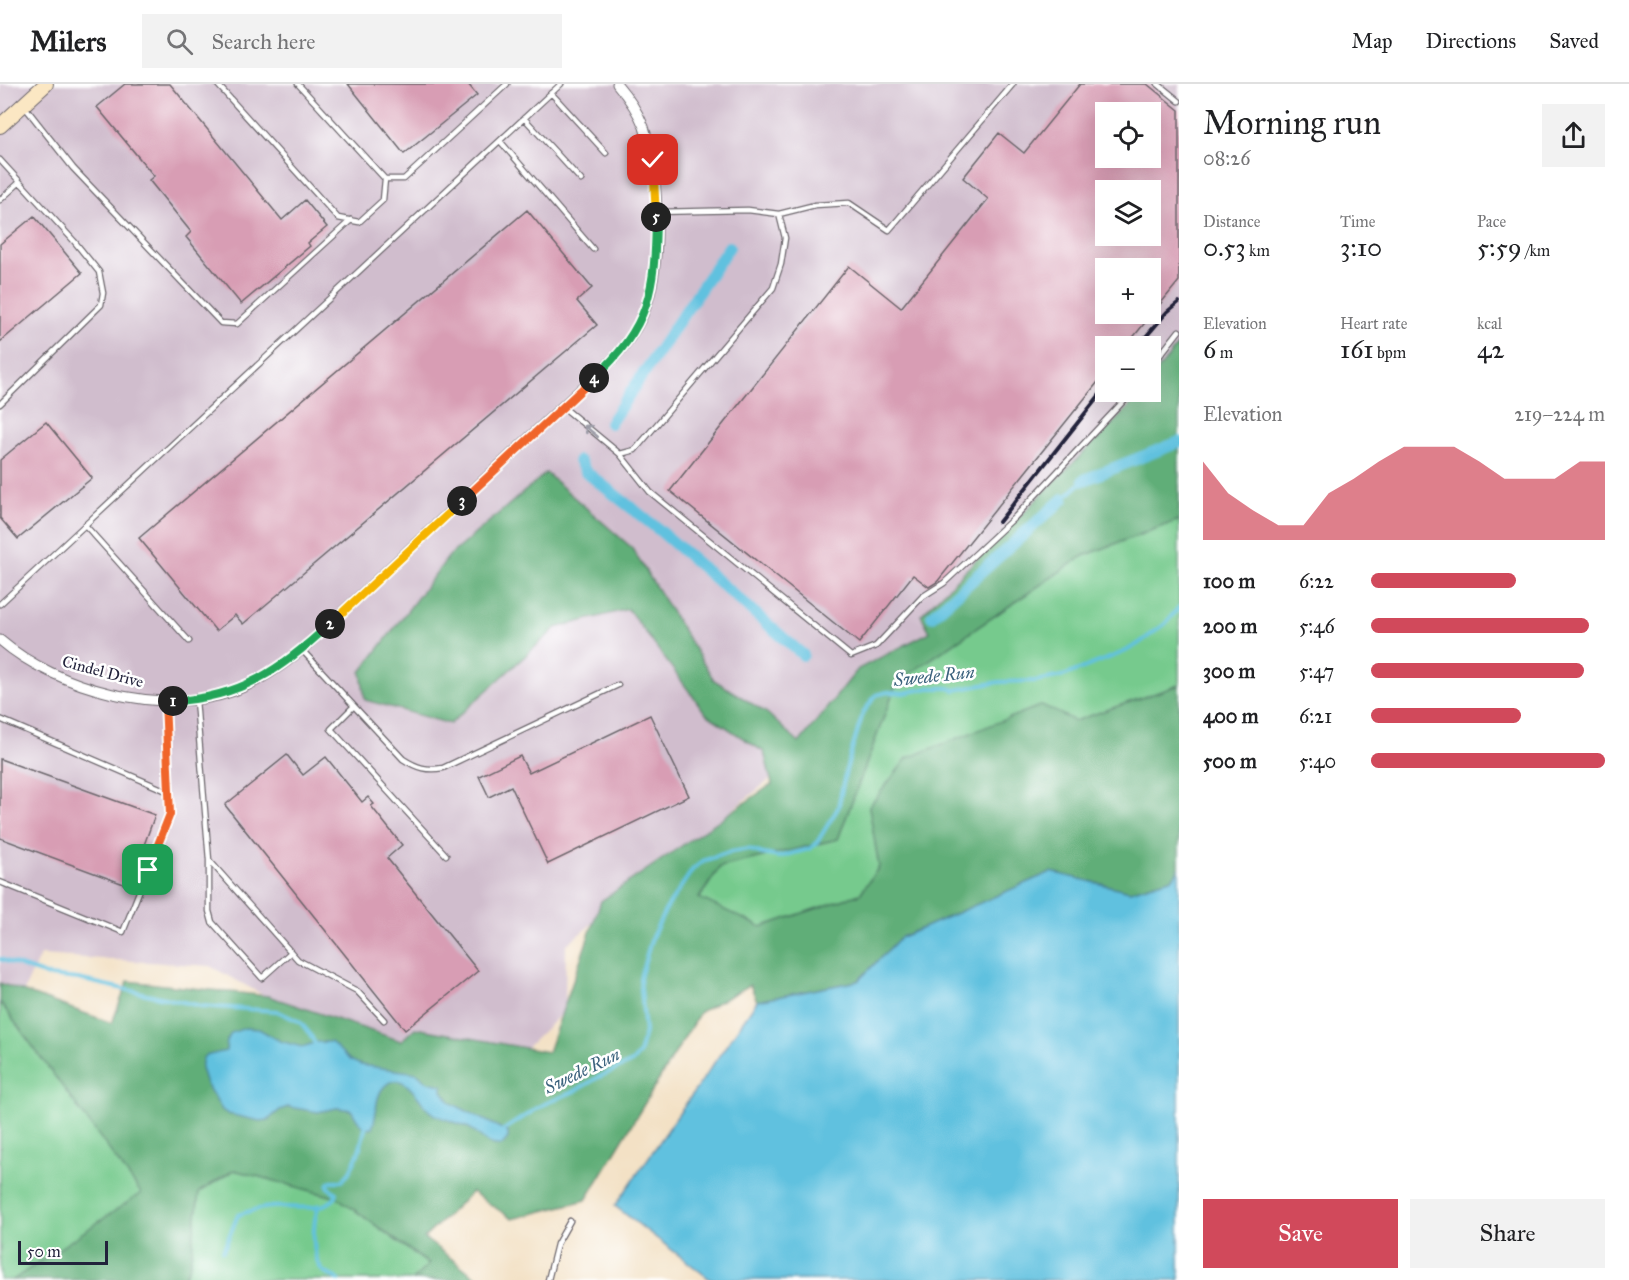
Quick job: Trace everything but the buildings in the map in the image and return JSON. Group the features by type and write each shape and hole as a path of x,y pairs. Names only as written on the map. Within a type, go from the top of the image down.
{"street":[{"path":"0,126 45,84"},
{"name":"Cindel Drive","path":"0,640 40,668 61,677 105,691 165,701 196,700 233,691 272,672 302,650 618,354 642,318 652,285 656,212 653,160 643,124 617,84"}],"lane":[{"path":"217,84 338,218 359,222 383,200 385,179"},
{"path":"298,84 365,160 385,179 404,178 507,84"},
{"path":"0,604 561,84"},
{"path":"656,212 748,210 779,214 815,205 849,203 889,230 1013,84"},
{"path":"1158,84 1179,101"},
{"path":"551,93 606,153"},
{"path":"23,105 73,168 221,323 237,324 351,220"},
{"path":"524,118 580,180"},
{"path":"500,141 593,249"},
{"path":"0,160 99,272 104,292 101,305 0,404"},
{"path":"0,200 20,182"},
{"path":"621,454 635,450 772,288 782,264 785,238 779,214"},
{"path":"1161,354 1179,331"},
{"path":"562,407 621,454 650,492 851,656 876,646 922,597 944,583 1015,517 1123,402"},
{"path":"85,525 189,641"},
{"path":"302,650 403,759 415,768 431,770 443,768 618,685"},
{"path":"196,700 209,860 209,911 212,922 262,978 291,952"},
{"path":"0,882 123,932 170,814 165,701"},
{"path":"354,706 331,729 446,855"},
{"path":"0,719 169,792"},
{"path":"209,860 298,960 357,991 384,1020"},
{"path":"548,1280 557,1244 570,1221"}],"shaded area":[{"path":"0,84 1179,84 1179,468 1010,576 768,781 566,945 565,1010 513,1061 394,1066 210,966 40,955 11,1020 139,1198 16,1280 0,1280"}],"green space":[{"path":"1179,343 1179,520 1083,556 897,682 838,839 720,867 699,898 761,927 860,894 879,867 869,807 907,758 1042,705 1075,721 1179,685 1179,869 1173,878 1130,891 1051,872 900,938 858,981 757,1001 750,985 700,1012 586,1200 512,1219 472,1192 424,1238 480,1280 412,1280 429,1264 338,1198 234,1170 199,1192 190,1265 183,1280 13,1280 141,1193 0,1002 0,983 112,1023 128,981 268,996 401,1041 415,1028 548,1052 601,901 772,784 764,752 706,714 628,609 556,628 450,724 365,700 361,672 449,556 546,473 631,547 714,680 767,713 799,743 858,669 930,632 921,615 1133,402 1161,402 1161,366"},
{"path":"1179,520 1179,685 1075,721 869,807 879,867 860,894 761,927 699,899 720,867 838,839 897,682 1083,556"},
{"path":"0,1002 142,1193 13,1280 0,1280"},
{"path":"234,1170 338,1198 429,1265 412,1280 183,1280 190,1265 199,1192"}],"water":[{"path":"1179,869 1179,1280 711,1280 615,1206 757,1001 858,981 900,938 1051,872 1130,891 1173,878"},
{"path":"245,1028 259,1029 280,1041 302,1047 317,1042 331,1042 350,1060 361,1065 417,1073 428,1082 442,1085 442,1091 451,1103 508,1132 508,1138 502,1145 493,1145 469,1128 437,1116 427,1109 411,1088 398,1081 391,1082 380,1092 372,1128 362,1125 351,1110 337,1108 318,1112 288,1107 280,1110 268,1120 260,1121 228,1114 222,1110 206,1084 201,1068 205,1056 226,1051 231,1033"}],"waterway":[{"path":"610,423 729,247"},
{"path":"1084,480 1179,442"},
{"path":"579,461 586,472 658,529 803,655"},
{"path":"1063,499 1084,480"},
{"path":"932,616 1063,499"},
{"name":"Swede Run","path":"502,1131 542,1105 632,1062 639,1054 645,1032 640,978 652,937 666,909 693,869 703,861 726,853 748,849 779,857 809,849 816,844 838,808 846,770 863,713 876,695 929,688 955,690 999,682 1035,681 1063,676 1124,652 1138,644 1165,624 1179,607"},
{"path":"0,959 49,976 78,979 201,1006 277,1011 300,1022 316,1046"},
{"name":"Swede Run","path":"223,1251 238,1215 271,1207 314,1207 330,1202 336,1197 336,1193 328,1185 331,1181 342,1181 351,1169 366,1124"},
{"name":"Swede Run","path":"319,1205 314,1229 314,1248 318,1264 322,1270 339,1280"}],"railway":[{"path":"1147,336 1179,302"},
{"path":"999,522 1095,401"}],"route":[{"path":"148,870 170,814 165,701 213,697 233,691 272,672 291,659 600,372 624,347 642,318 652,285 656,196 653,160"}]}
